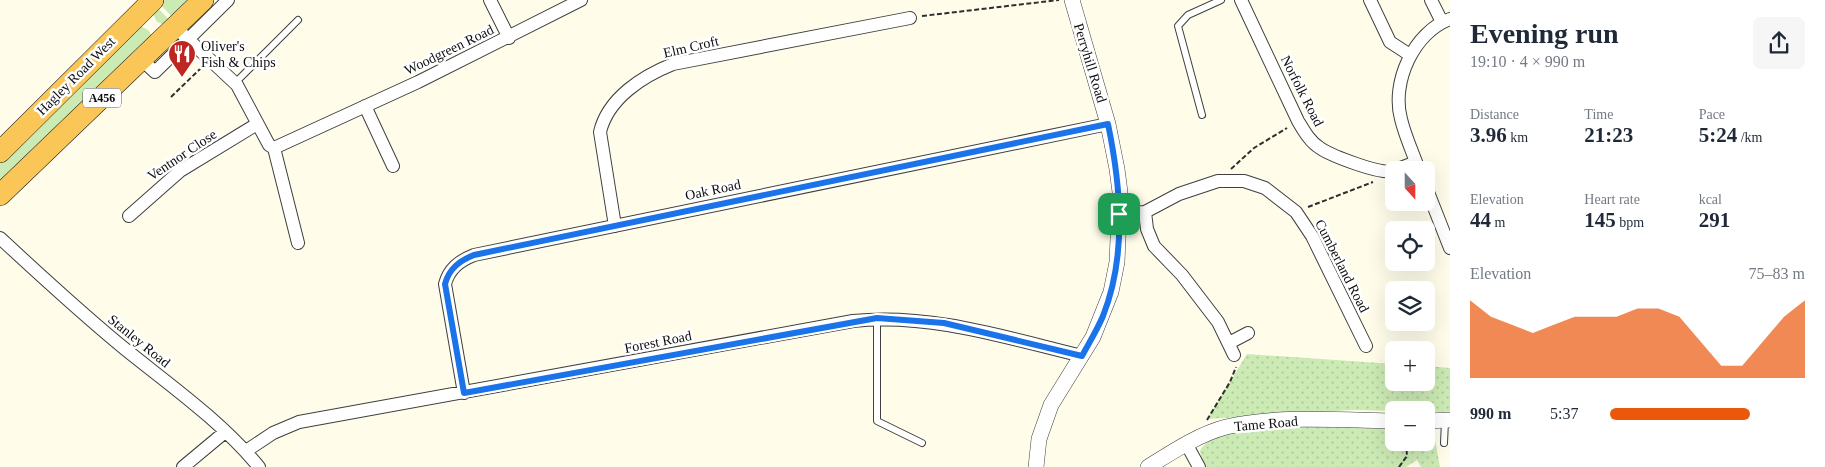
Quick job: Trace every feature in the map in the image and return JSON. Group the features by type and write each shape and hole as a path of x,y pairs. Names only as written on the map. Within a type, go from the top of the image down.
{"highway":[{"name":"A456","path":"0,195 142,60 178,34 200,1"},
{"path":"148,4 145,19 150,28 157,32 178,34"},
{"name":"Hagley Road West","path":"0,152 148,4"}],"street":[{"path":"228,0 178,34 235,83 269,144 274,148 298,244"},
{"name":"Woodgreen Road","path":"274,148 290,143 508,38 490,0"},
{"path":"508,38 581,0"},
{"name":"Perryhill Road","path":"1036,467 1039,439 1051,405 1094,337 1111,292 1117,262 1119,214 1117,169 1108,124 1072,0"},
{"name":"Norfolk Road","path":"1241,0 1298,121 1307,136 1320,148 1374,170 1385,171"},
{"path":"1370,0 1390,42 1410,55"},
{"path":"1416,161 1400,118 1398,100 1410,55 1421,39 1446,20 1431,0"},
{"name":"Elm Croft","path":"615,226 600,132 603,118 610,108 651,73 673,64 910,18"},
{"path":"364,106 393,166"},
{"name":"Ventnor Close","path":"128,216 180,171 258,124"},
{"name":"Oak Road","path":"464,393 445,284 448,274 464,260 474,255 1108,124"},
{"name":"Cumberland Road","path":"1119,214 1145,212 1179,194 1218,181 1244,181 1265,188 1296,212 1312,236 1366,346"},
{"path":"1435,210 1450,248"},
{"path":"1145,212 1154,246 1182,275 1218,322 1232,349 1248,332"},
{"name":"Stanley Road","path":"0,238 91,321 225,432 246,451 259,467"},
{"name":"Forest Road","path":"246,451 273,433 299,422 877,318 944,323 1082,356"},
{"name":"Tame Road","path":"1148,467 1201,437 1225,428 1249,423 1320,420 1385,421"},
{"path":"183,467 225,432"},
{"path":"1187,445 1199,467"}],"lane":[{"path":"1202,115 1178,26 1181,20 1188,15 1221,0"},
{"path":"235,83 298,20"},
{"path":"877,318 877,421 922,442"},
{"path":"1444,443 1447,420"}],"path":[{"path":"910,18 1059,0"},
{"path":"171,97 202,67"},
{"path":"1218,181 1254,148 1298,121"},
{"path":"1296,212 1385,176"},
{"path":"1201,437 1205,424 1230,382 1236,368 1232,349"},
{"path":"1400,467 1407,456 1407,451"}],"green space":[{"path":"162,0 193,0 175,20 159,3"},
{"path":"156,6 172,23 165,25 157,22 153,14"},
{"path":"139,25 148,30 153,37 0,185 0,163"},
{"path":"1247,354 1385,363 1385,391 1435,391 1435,367 1450,368 1450,412 1435,412 1435,401 1385,401 1385,411 1352,410 1207,419"},
{"path":"1285,426 1385,429 1385,451 1435,451 1435,440 1440,467 1421,467 1417,460 1406,467 1204,467 1200,451 1206,443 1226,433"}],"place":[{"name":"Oliver's Fish & Chips","path":"182,78"}],"route":[{"path":"1108,124 1120,192 1119,214 1117,262 1111,292 1094,337 1082,356 944,323 877,318 464,393 445,284 448,274 455,266 474,255 1108,124"}]}
